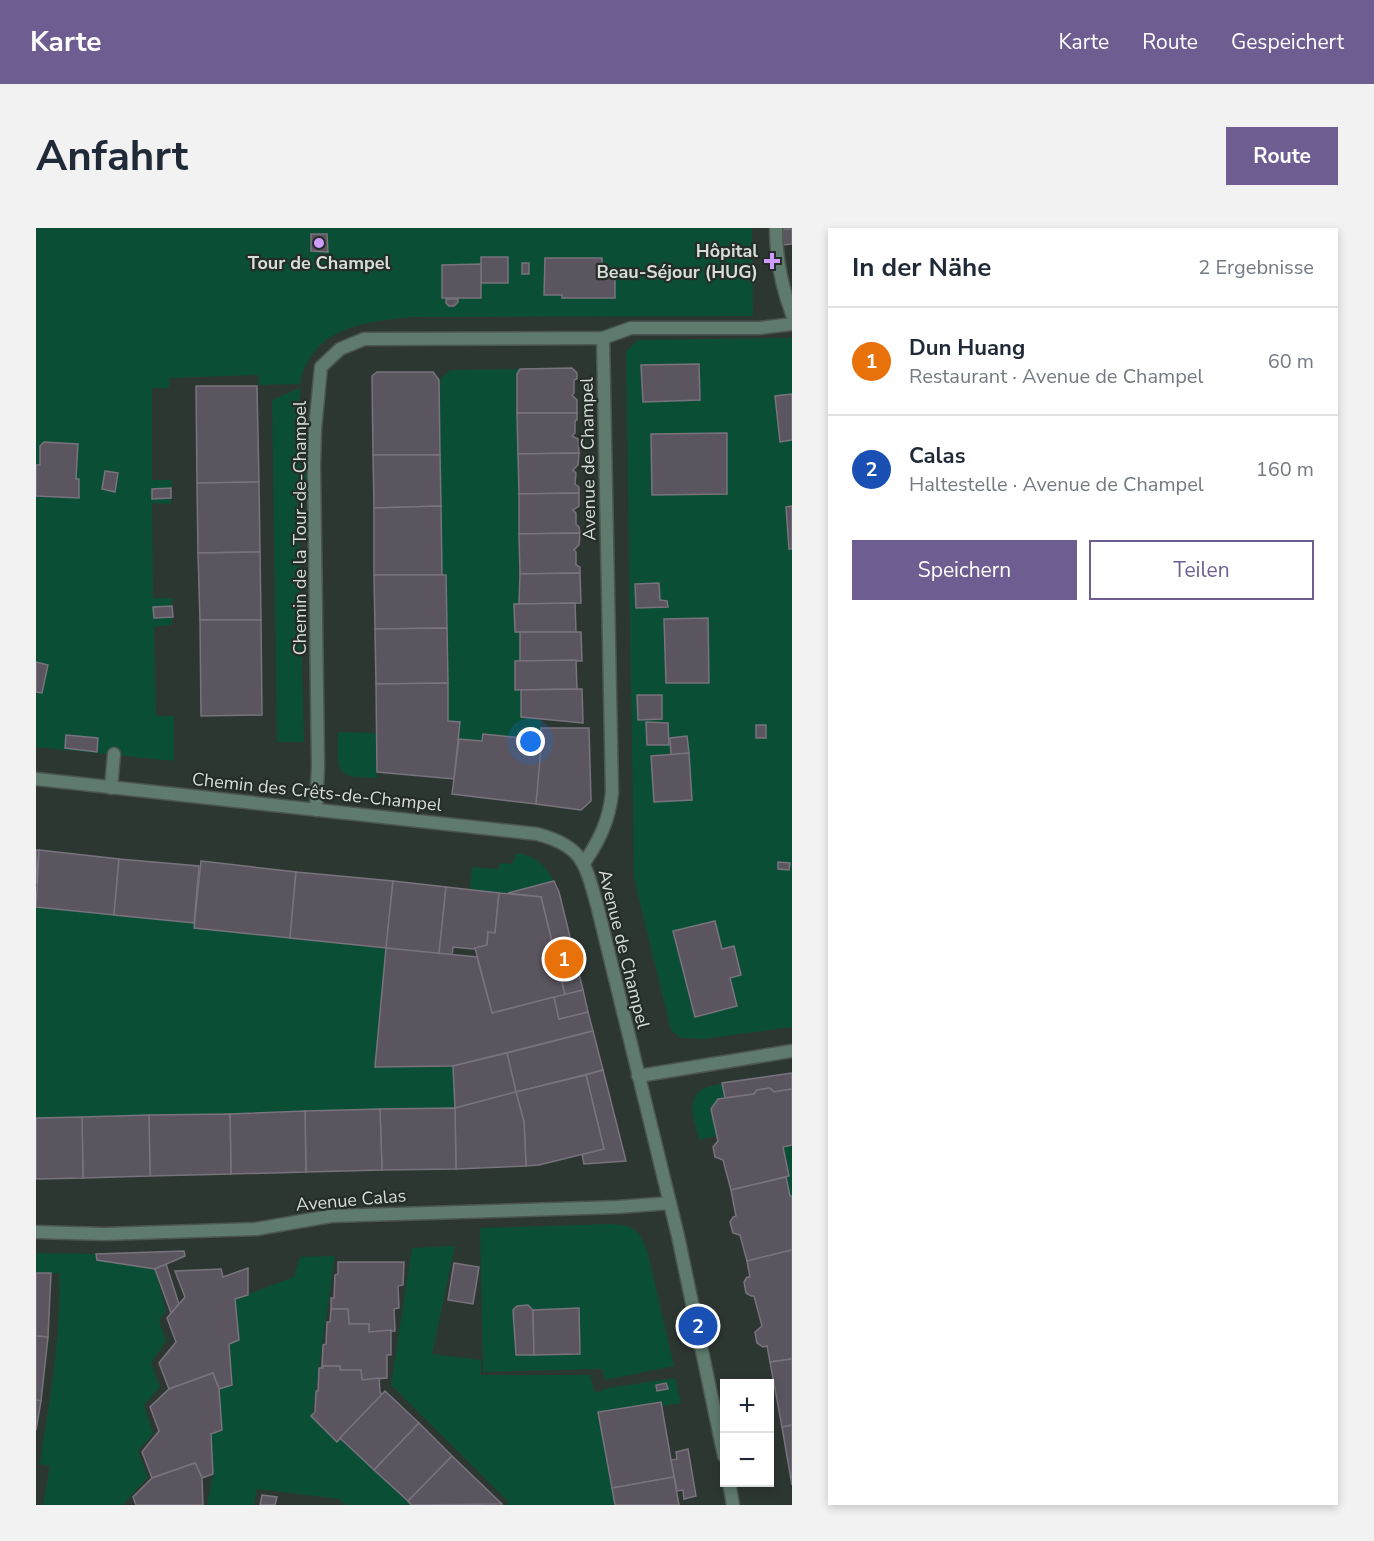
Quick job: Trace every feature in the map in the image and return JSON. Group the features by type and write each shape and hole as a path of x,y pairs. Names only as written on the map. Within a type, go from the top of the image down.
{"street":[{"path":"776,228 776,257 782,288 792,314"},
{"name":"Chemin de la Tour-de-Champel","path":"316,810 318,670 314,465 321,367 340,349 364,339 603,338 631,328 760,328 792,324"},
{"name":"Avenue de Champel","path":"603,338 612,793 606,824 598,842 584,863 597,905 670,1203 696,1314 720,1436"},
{"path":"111,788 114,754"},
{"name":"Chemin des Crêts-de-Champel","path":"36,779 537,834 558,839 578,855 584,863"},
{"path":"638,1076 792,1051"},
{"name":"Avenue Calas","path":"36,1232 105,1234 256,1229 331,1216 618,1207 670,1203"},
{"path":"730,1487 733,1505"}],"green space":[{"path":"36,228 752,228 753,316 412,317 394,319 358,325 328,339 316,350 306,365 300,384 259,385 258,375 170,378 169,388 152,388 152,480 172,480 171,504 152,503 153,598 172,598 172,625 154,627 156,716 174,716 174,761 36,747"},
{"path":"792,338 792,1027 703,1039 680,1038 671,1030 634,878 626,352 637,340"},
{"path":"520,369 517,374 519,604 514,605 515,632 520,632 520,661 515,662 515,690 521,690 521,717 541,719 541,748 521,746 483,734 482,741 459,739 459,722 448,721 446,575 442,575 439,380 451,370"},
{"path":"300,388 300,465 309,477 309,487 298,497 304,742 277,742 272,400"},
{"path":"338,732 376,733 377,778 353,776 341,770 338,756"},
{"path":"516,853 529,856 538,862 554,881 508,893 470,890 472,867 499,869 499,863 511,864"},
{"path":"36,907 194,923 194,928 386,948 453,1066 455,1108 36,1118"},
{"path":"722,1083 725,1098 718,1099 711,1109 717,1136 699,1140 693,1112 694,1099 703,1089"},
{"path":"792,1145 792,1196 790,1196 786,1177 789,1176 783,1147"},
{"path":"609,1224 631,1228 642,1239 648,1254 674,1366 605,1380 602,1369 483,1372 480,1228"},
{"path":"455,1246 432,1354 481,1360 481,1375 590,1375 595,1393 608,1388 675,1378 681,1403 662,1406 660,1402 598,1412 615,1505 506,1505 509,1502 391,1385 412,1248"},
{"path":"36,1253 96,1254 97,1260 155,1269 166,1311 159,1320 166,1341 151,1363 160,1387 144,1405 153,1434 138,1451 148,1477 123,1505 43,1505 50,1466 40,1464 57,1345 59,1273 36,1273"},
{"path":"335,1256 312,1416 340,1438 411,1505 345,1505 339,1499 257,1489 254,1505 207,1505 213,1474 211,1434 222,1430 219,1389 229,1344 239,1340 235,1299 294,1277 300,1257"}],"building":[{"path":"783,229 792,229 792,244 783,245"},
{"name":"Tour de Champel","path":"311,234 327,234 328,252 311,251"},
{"path":"481,257 508,257 508,283 481,283"},
{"path":"545,258 602,258 602,274 615,275 615,298 562,298 562,295 544,295"},
{"path":"522,263 529,263 529,274 522,274"},
{"path":"481,264 481,298 442,298 442,265"},
{"path":"446,299 458,299 458,302 454,306 449,306"},
{"path":"699,364 700,400 643,402 641,365"},
{"path":"572,368 577,373 572,395 577,400 577,413 517,413 517,374 520,369"},
{"path":"377,372 433,372 439,380 440,455 373,455 372,376"},
{"path":"196,386 257,386 259,482 197,483"},
{"path":"792,394 792,440 780,442 775,396"},
{"path":"517,413 577,413 575,433 572,436 578,439 579,453 518,454"},
{"path":"727,433 727,494 652,495 651,434"},
{"path":"44,442 78,444 76,479 79,479 79,498 36,496 36,465 40,465 40,446"},
{"path":"579,453 578,465 573,470 576,473 575,484 579,487 579,493 519,494 518,454"},
{"path":"373,455 440,455 441,506 374,508"},
{"path":"105,471 118,473 115,492 102,489"},
{"path":"259,482 260,552 198,553 197,483"},
{"path":"171,488 171,498 152,499 152,489"},
{"path":"579,493 579,506 573,510 576,513 576,524 580,533 519,534 519,494"},
{"path":"441,506 442,575 374,575 374,508"},
{"path":"792,506 792,549 789,549 786,507"},
{"path":"580,533 579,545 574,550 576,565 580,567 580,573 520,574 519,534"},
{"path":"260,552 261,620 200,620 198,553"},
{"path":"580,573 581,603 519,604 520,574"},
{"path":"374,575 446,575 447,628 375,629"},
{"path":"659,583 660,600 667,601 668,607 636,608 635,584"},
{"path":"575,603 576,632 515,632 514,604"},
{"path":"172,606 173,617 154,618 153,607"},
{"path":"708,618 709,683 666,683 664,619"},
{"path":"200,620 261,620 262,715 201,716"},
{"path":"447,628 448,683 376,684 375,629"},
{"path":"520,632 581,632 582,661 520,661"},
{"path":"576,660 577,689 515,690 515,661"},
{"path":"36,662 48,665 42,693 36,692"},
{"path":"448,683 448,721 460,722 454,779 377,772 376,684"},
{"path":"582,689 583,723 521,717 521,690"},
{"path":"637,695 662,695 662,719 638,720"},
{"path":"646,722 668,723 669,745 647,745"},
{"path":"756,725 766,725 766,738 756,738"},
{"path":"541,728 589,728 591,801 581,810 536,804"},
{"path":"483,734 522,738 521,746 541,748 536,804 452,794 459,739 482,741"},
{"path":"66,735 98,738 97,752 65,748"},
{"path":"687,736 689,753 671,755 670,738"},
{"path":"689,753 692,800 654,802 651,756"},
{"path":"36,850 39,850 36,884"},
{"path":"39,850 119,859 114,915 36,907"},
{"path":"119,859 199,866 194,923 114,915"},
{"path":"201,861 296,872 290,938 194,928"},
{"path":"778,862 790,863 789,870 778,869"},
{"path":"296,872 393,881 386,948 290,938"},
{"path":"393,881 446,887 439,954 386,948"},
{"path":"554,881 559,892 583,990 565,995 541,897 508,893"},
{"path":"446,887 499,893 495,933 488,932 487,945 473,949 453,947 452,955 439,954"},
{"path":"499,893 541,897 565,995 492,1013 475,948 487,945 488,932 495,933"},
{"path":"715,921 722,949 734,946 741,975 730,978 737,1006 695,1017 673,931"},
{"path":"386,948 477,957 492,1013 554,997 559,1019 588,1012 593,1031 453,1066 375,1067"},
{"path":"583,990 588,1012 559,1019 554,997"},
{"path":"593,1031 603,1070 516,1092 507,1053"},
{"path":"507,1053 516,1092 455,1108 453,1066"},
{"path":"603,1070 626,1161 584,1164 582,1154 604,1149 586,1075"},
{"path":"792,1073 792,1089 774,1092 770,1088 757,1090 754,1094 725,1098 722,1083"},
{"path":"586,1075 604,1149 526,1166 524,1122 516,1092"},
{"path":"770,1088 774,1092 792,1089 792,1145 783,1147 789,1176 731,1190 723,1160 715,1157 713,1147 718,1141 711,1109 718,1099 754,1094 757,1090"},
{"path":"516,1092 524,1122 526,1166 456,1169 455,1108"},
{"path":"455,1108 456,1169 382,1170 380,1109"},
{"path":"380,1109 382,1170 306,1172 305,1111"},
{"path":"305,1111 306,1172 231,1174 230,1114"},
{"path":"230,1114 231,1174 150,1176 149,1115"},
{"path":"149,1115 150,1176 83,1178 82,1117"},
{"path":"82,1117 83,1178 36,1179 36,1118"},
{"path":"786,1177 790,1196 792,1196 792,1250 747,1261 740,1235 733,1233 730,1222 736,1216 731,1190"},
{"path":"792,1250 792,1359 770,1362 767,1346 763,1347 757,1343 755,1332 762,1326 754,1296 746,1293 744,1282 747,1277 750,1277 747,1261"},
{"path":"184,1251 185,1256 155,1269 97,1260 96,1254"},
{"path":"338,1262 404,1262 403,1285 398,1286 399,1308 394,1309 395,1331 369,1332 369,1324 349,1324 348,1309 331,1309"},
{"path":"454,1263 479,1267 473,1304 448,1300"},
{"path":"166,1264 179,1304 171,1313 155,1269"},
{"path":"248,1268 248,1295 235,1299 239,1340 229,1344 232,1385 219,1389 213,1373 169,1389 159,1363 176,1342 167,1318 185,1297 175,1271 221,1269 223,1277"},
{"path":"36,1273 51,1273 48,1337 36,1336"},
{"path":"528,1305 533,1310 534,1355 516,1355 513,1310 517,1306"},
{"path":"579,1308 580,1354 534,1355 533,1310"},
{"path":"331,1309 348,1309 349,1324 369,1324 369,1332 391,1330 391,1355 387,1355 387,1378 362,1380 361,1370 340,1370 340,1366 322,1366 323,1345 326,1344 327,1322 330,1322"},
{"path":"36,1336 48,1337 41,1401 36,1400"},
{"path":"792,1359 792,1425 782,1427 770,1362"},
{"path":"322,1366 340,1366 340,1370 361,1370 362,1380 379,1378 382,1395 337,1442 311,1416 315,1412 319,1368 323,1368"},
{"path":"213,1373 219,1389 222,1430 211,1434 213,1474 202,1478 195,1463 152,1478 142,1452 159,1431 150,1407 169,1389"},
{"path":"666,1383 668,1389 657,1391 656,1385"},
{"path":"385,1391 419,1423 374,1470 340,1438"},
{"path":"36,1400 41,1401 36,1430"},
{"path":"661,1402 674,1477 612,1488 598,1412"},
{"path":"419,1423 452,1456 408,1501 374,1470"},
{"path":"792,1425 792,1485 782,1427"},
{"path":"688,1449 696,1496 684,1499 683,1490 677,1491 671,1460 677,1459 676,1452"},
{"path":"452,1456 502,1504 411,1505 408,1501"},
{"path":"195,1463 202,1478 203,1505 136,1505 133,1497 152,1478"},
{"path":"674,1477 679,1505 615,1505 612,1488"},
{"path":"262,1495 277,1497 275,1505 260,1505"}],"place":[{"name":"Tour de Champel","path":"319,243"},
{"name":"Hôpital Beau-Séjour (HUG)","path":"772,261"},
{"name":"Dun Huang","path":"564,959"},
{"name":"Calas","path":"698,1326"}]}
